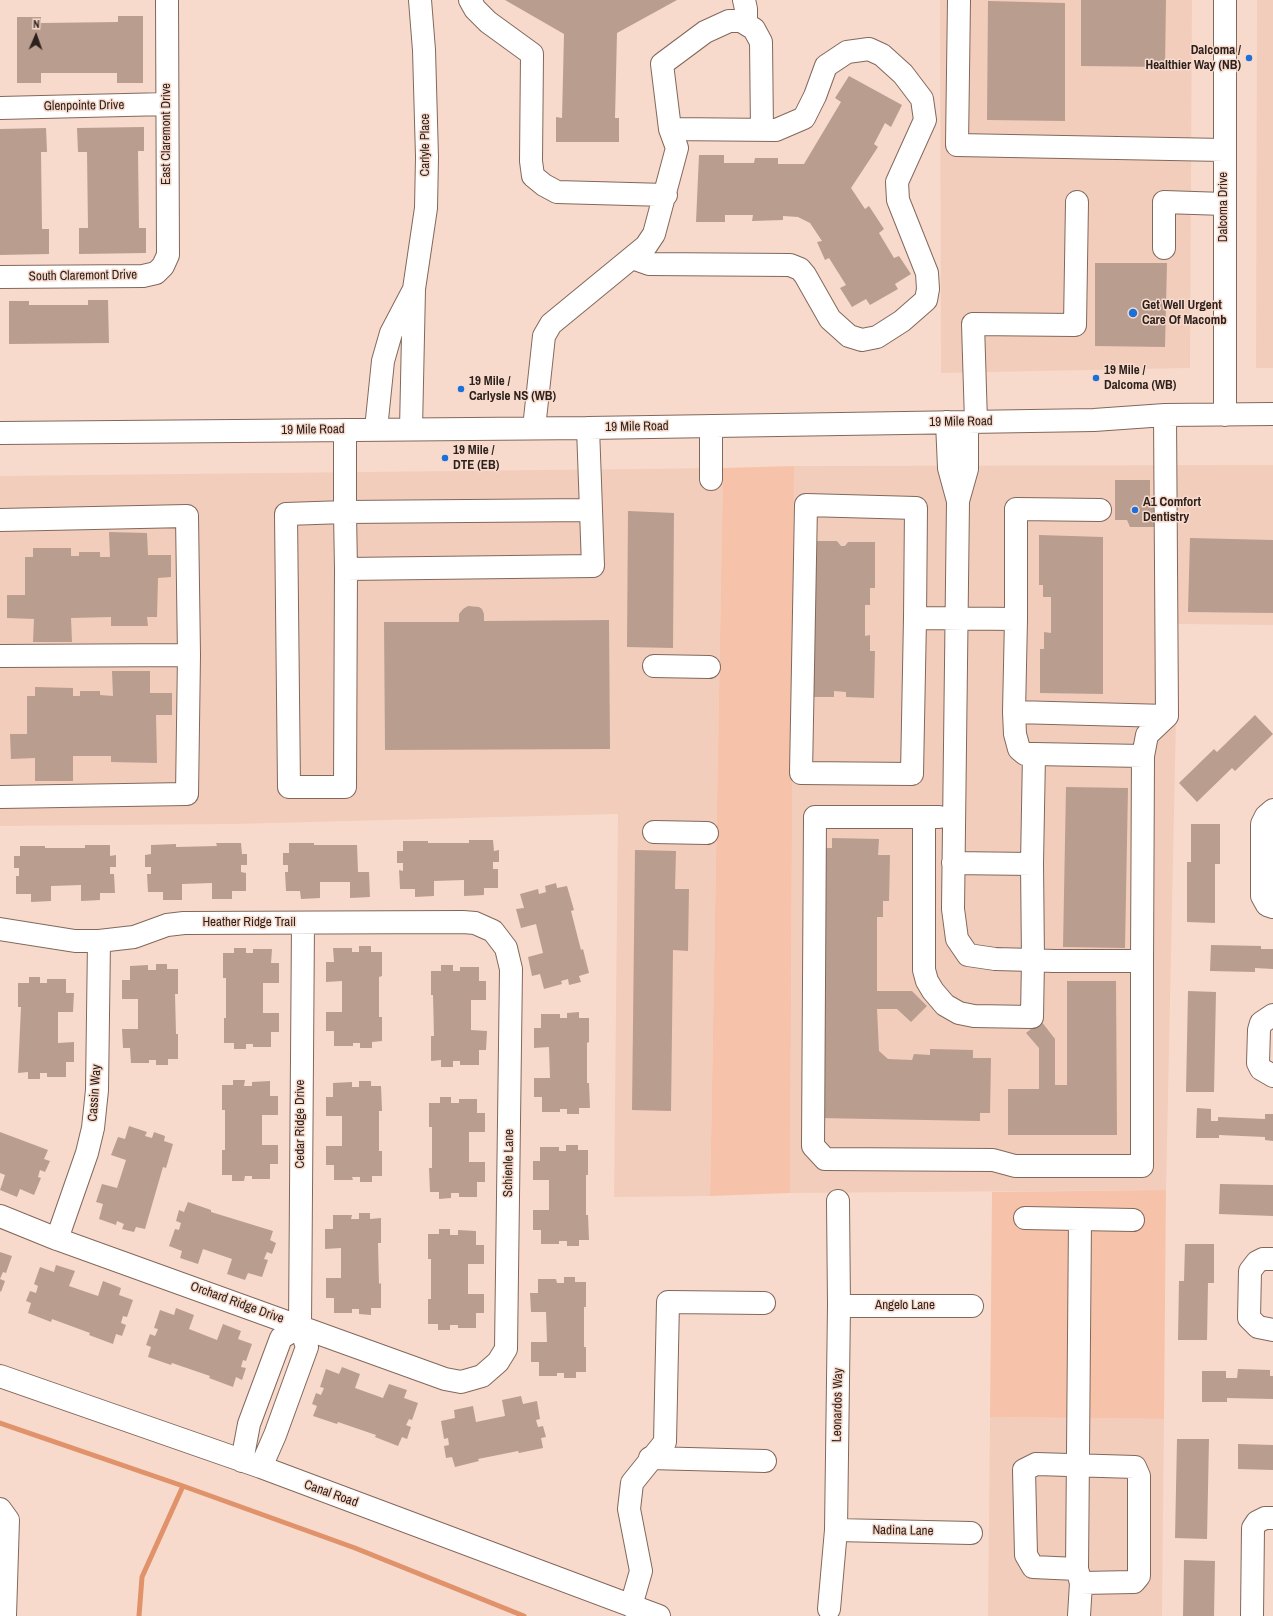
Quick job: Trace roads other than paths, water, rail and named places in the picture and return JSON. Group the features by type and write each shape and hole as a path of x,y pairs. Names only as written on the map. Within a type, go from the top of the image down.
{"street":[{"name":"East Claremont Drive","path":"164,266 168,255 167,0"},
{"name":"Carlyle Place","path":"411,429 414,289 426,208 427,157 424,50 420,0"},
{"path":"470,0 475,9 488,22 532,54 531,161 533,176 544,185 557,192 666,195"},
{"path":"744,0 746,9 746,24"},
{"path":"959,0 957,145 1224,150"},
{"name":"Dalcoma Drive","path":"1225,0 1225,415"},
{"path":"534,428 544,336 551,324 646,246 654,234 666,195 677,148 670,129 662,64 705,32 729,21 741,22 754,29 761,42 762,130"},
{"path":"632,258 649,264 790,265 800,269 805,275 830,319 849,336 862,340 877,337 902,321 926,300 928,289 927,274 898,200 897,182 925,120 922,99 903,74 882,55 869,50 846,52 826,66 815,96 804,118 776,130 670,129"},
{"name":"Glenpointe Drive","path":"0,108 167,104"},
{"path":"1077,202 1075,325 973,324 963,422 949,468 958,501 953,909 957,939 968,955 995,959 1142,961"},
{"path":"1164,248 1164,202 1224,204"},
{"name":"South Claremont Drive","path":"0,277 143,276 156,273 164,266"},
{"name":"Carlyle Place","path":"376,429 383,361 391,333 414,289"},
{"name":"19 Mile Road","path":"0,433 588,428 1094,420 1165,415 1273,414"},
{"path":"954,818 815,817 812,1146 825,1159 993,1160 1015,1166 1142,1166 1143,756 1147,735 1167,716 1165,415"},
{"path":"711,479 712,426"},
{"path":"346,569 593,566 588,428"},
{"path":"345,430 346,512 346,569 345,787 289,787 286,514 346,512 591,510"},
{"path":"806,505 916,508 915,618 912,774 801,773 806,505"},
{"path":"1100,510 1016,509 1015,734 1019,749 1025,754 1143,756"},
{"path":"0,520 187,516 189,655 187,794 0,797 0,792"},
{"path":"915,618 1016,620"},
{"path":"0,656 189,655"},
{"path":"654,666 709,667"},
{"path":"1014,712 1167,716"},
{"path":"924,817 924,970 933,991 945,1004 958,1013 974,1016 1032,1018 1034,754"},
{"path":"1273,810 1266,816 1262,824 1262,896 1267,905 1273,908"},
{"path":"654,832 707,833"},
{"path":"954,863 1032,864"},
{"name":"Heather Ridge Trail","path":"0,929 75,941 99,941 134,937 176,923 475,922 486,926 498,936"},
{"name":"Cedar Ridge Drive","path":"251,1464 275,1435 307,1347 300,1326 303,923"},
{"name":"Schienle Lane","path":"476,1379 490,1371 498,1362 506,1349 507,1341 511,969 506,948 498,936"},
{"name":"Cassin Way","path":"56,1239 87,1153 93,1128 97,1090 99,941"},
{"path":"1273,1015 1261,1024 1259,1030 1258,1063 1261,1069 1273,1076"},
{"name":"Leonardos Way","path":"828,1614 836,1530 839,1306 838,1201"},
{"name":"Orchard Ridge Drive","path":"0,1216 56,1239 445,1379 462,1382 476,1379"},
{"path":"1025,1218 1133,1220"},
{"path":"1079,1616 1080,1220"},
{"path":"1273,1259 1263,1259 1257,1262 1250,1271 1249,1318 1258,1327 1273,1330"},
{"path":"631,1606 641,1571 629,1509 632,1483 650,1458 665,1442 668,1302 764,1303"},
{"name":"Angelo Lane","path":"839,1306 972,1306"},
{"name":"Canal Road","path":"0,1376 251,1464 659,1616"},
{"path":"650,1458 766,1461"},
{"path":"1036,1464 1079,1465 1135,1467 1139,1476 1139,1576 1134,1582 1079,1576 1033,1566 1026,1556 1024,1470 1036,1464"},
{"path":"0,1509 8,1520 5,1616"},
{"path":"1252,1616 1253,1528 1257,1522 1265,1518 1273,1518"},
{"name":"Nadina Lane","path":"836,1530 970,1533"}],"waterway":[{"path":"0,1423 183,1486 355,1548 524,1616"},
{"path":"139,1616 142,1577 183,1486"}],"place":[{"name":"Dalcoma / Healthier Way (NB)","path":"1249,58"},
{"name":"Get Well Urgent Care Of Macomb","path":"1133,313"},
{"name":"19 Mile / Dalcoma (WB)","path":"1096,378"},
{"name":"19 Mile / Carlysle NS (WB)","path":"461,389"},
{"name":"19 Mile / DTE (EB)","path":"445,458"},
{"name":"A1 Comfort Dentistry","path":"1135,510"}]}
